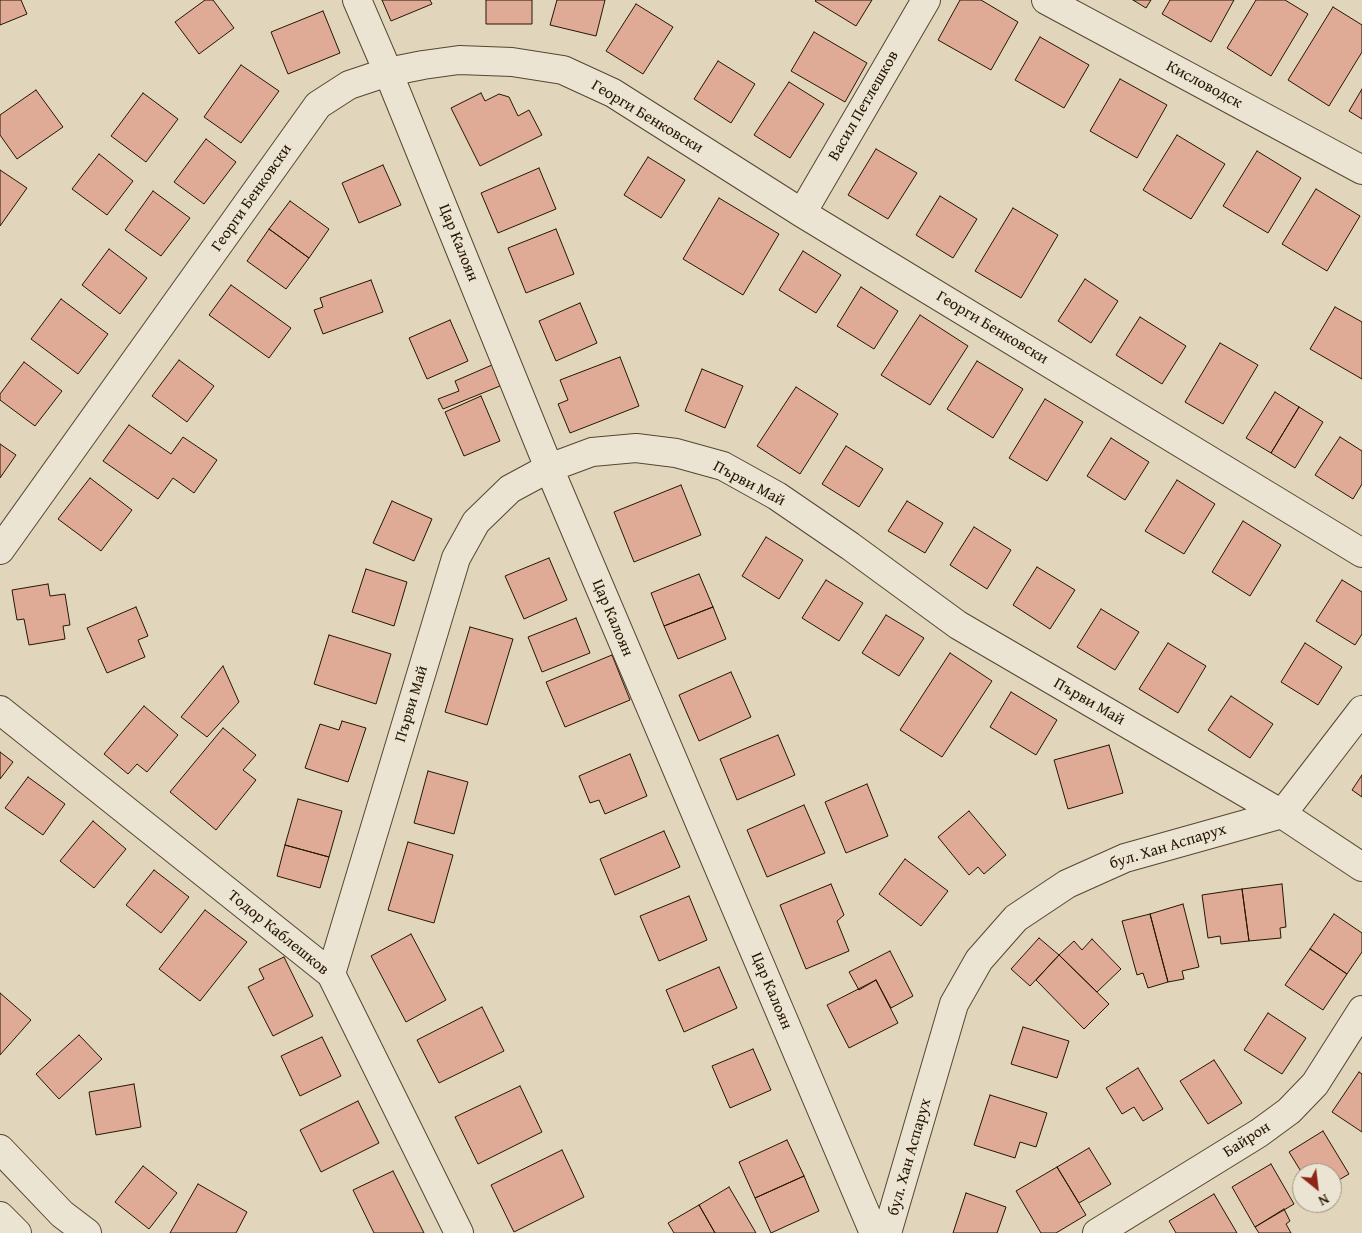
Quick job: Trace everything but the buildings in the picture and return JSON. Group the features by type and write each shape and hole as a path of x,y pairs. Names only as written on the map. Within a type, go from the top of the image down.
{"street":[{"name":"Цар Калоян","path":"357,0 549,468 874,1233"},
{"name":"Васил Петлешков","path":"802,213 926,0"},
{"name":"Кисловодск","path":"1046,0 1362,170"},
{"name":"Георги Бенковски","path":"0,550 318,105 349,85 388,72 459,60 512,62 563,70 613,93 802,213 1362,553"},
{"name":"Първи Май","path":"331,974 456,558 476,522 510,489 549,468 592,452 636,448 676,453 723,466 777,496 850,546 958,625 1282,814"},
{"name":"Тодор Каблешков","path":"0,710 331,974 459,1233"},
{"path":"1362,710 1282,814 1362,868"},
{"name":"бул. Хан Аспарух","path":"887,1233 954,1004 979,960 1016,918 1066,884 1125,858 1282,814"},
{"name":"Байрон","path":"1097,1233 1259,1133 1289,1111 1316,1084 1362,1010"},
{"path":"0,1149 62,1214 87,1233"},
{"path":"0,1216 16,1233"}]}
